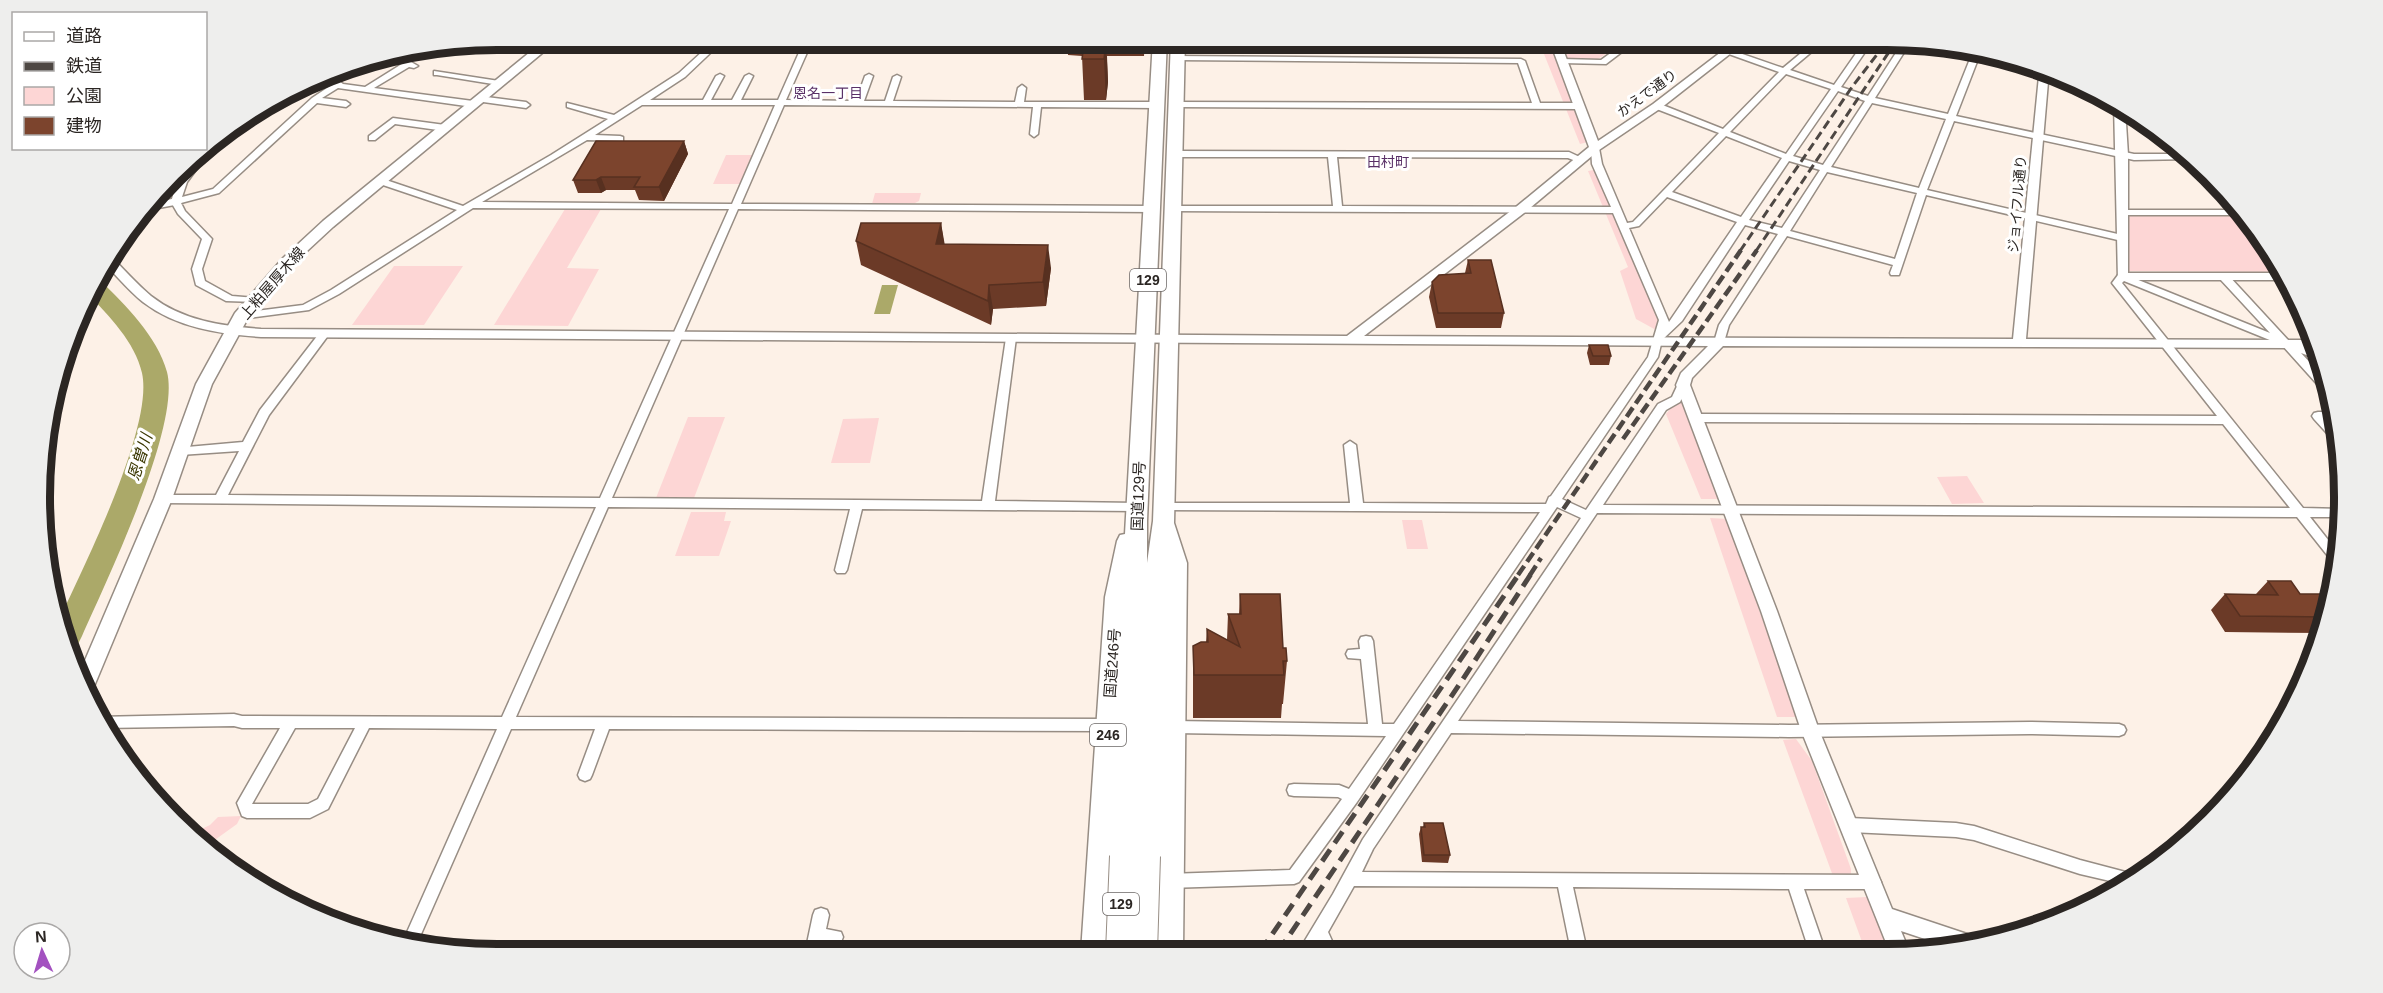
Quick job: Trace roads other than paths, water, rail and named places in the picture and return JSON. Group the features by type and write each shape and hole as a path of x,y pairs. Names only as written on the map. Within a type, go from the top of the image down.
{"highway":[{"name":"国道129号","path":"1143,944 1135,856 1136,514 1160,50"},
{"name":"国道129号","path":"1120,944 1135,856 1164,513 1177,50"},
{"path":"1164,513 1176,563 1169,944"},
{"name":"国道246号","path":"1095,944 1116,597 1124,549 1136,514"}],"main road":[{"name":"上粕屋厚木線","path":"88,677 163,499 204,384 252,300 288,261 380,181 539,50"}],"street":[{"path":"237,323 305,308 335,292 682,75 709,50"},
{"path":"413,936 804,50"},
{"path":"1099,883 1294,877 1352,798 1653,357 1654,342 1662,332 1664,321 1597,164 1595,148 1558,50"},
{"path":"1562,61 1603,62 1620,50"},
{"path":"1722,50 1871,100 2122,155 2177,157"},
{"name":"かえで通り","path":"1350,340 1520,210 1595,148 1657,106 1730,50"},
{"path":"1624,226 1636,224 1784,72 1810,50"},
{"path":"1654,342 1678,319 1743,221 1863,50"},
{"path":"1312,944 1352,879 1368,844 1449,727 1662,407 1676,399 1686,376 1719,342 1724,325 1902,50"},
{"path":"1177,58 1521,61 1537,106"},
{"path":"1665,193 1743,221 1897,268 1922,192 1974,58"},
{"path":"365,90 408,64"},
{"path":"437,73 498,83"},
{"path":"705,103 720,76"},
{"path":"735,103 749,76"},
{"path":"859,104 869,76"},
{"path":"888,104 897,77"},
{"name":"ジョイフル通り","path":"2019,344 2043,78"},
{"path":"333,81 337,85 365,90 521,105"},
{"path":"157,206 216,190 315,100 337,85"},
{"path":"1019,104 1022,88"},
{"path":"315,100 346,104"},
{"path":"640,102 1157,105"},
{"path":"570,105 615,118"},
{"path":"1034,134 1037,105"},
{"path":"1176,105 1580,106"},
{"path":"1657,106 1788,158 1826,169 2122,238"},
{"path":"2120,115 2122,277 2117,283 2330,551"},
{"path":"372,138 389,121 445,128"},
{"path":"585,137 620,139"},
{"path":"1174,154 1332,154 1347,151 1569,155 1581,160"},
{"path":"1332,154 1338,209"},
{"path":"193,168 182,183 176,202 181,212 207,239 197,269 200,283 230,299 252,300"},
{"path":"380,181 469,207 1152,209"},
{"path":"1172,208 1618,210"},
{"path":"2122,213 2232,213"},
{"path":"114,266 147,299 169,313 198,324 237,323 325,333 2306,344"},
{"path":"2122,277 2276,277"},
{"path":"2122,277 2310,353"},
{"path":"2224,277 2317,377"},
{"path":"220,499 264,413 325,333"},
{"path":"988,505 1011,338"},
{"path":"1683,385 1698,418 1810,730 1897,944"},
{"path":"2326,416 2318,416 2328,428"},
{"path":"1698,418 2227,420"},
{"path":"180,451 246,446"},
{"path":"1346,451 1357,507"},
{"path":"163,499 988,505 1136,514"},
{"path":"1164,513 1551,504 1590,513 1730,508 2333,513"},
{"path":"841,570 857,505"},
{"path":"1353,654 1367,647 1376,729"},
{"path":"110,722 234,720 242,722 1109,725"},
{"path":"291,722 244,803 247,811 310,811 323,804 365,722"},
{"path":"585,775 604,723"},
{"path":"1174,727 1398,730"},
{"path":"1449,727 2119,730"},
{"path":"1294,790 1339,791 1352,798"},
{"path":"1850,825 1956,830 1974,833 2080,867 2121,877"},
{"path":"1352,879 1873,882"},
{"path":"1564,880 1578,944"},
{"path":"1794,882 1815,944"},
{"path":"814,944 821,915"},
{"path":"1886,916 1952,939"},
{"path":"1320,933 1325,944"},
{"path":"817,944 835,937"}],"waterway":[{"name":"恩曽川","path":"70,629 108,544 139,465 156,397 155,374 144,349 120,315 99,293"}],"railway":[{"path":"1740,251 1852,87 1881,50"},
{"path":"1756,251 1890,50"},
{"path":"1518,575 1741,250"},
{"path":"1623,439 1757,250"},
{"path":"1530,575 1541,558"},
{"path":"1265,944 1519,574"},
{"path":"1283,944 1461,682 1531,574"}],"district":[{"name":"恩名一丁目","path":"828,93"},
{"name":"田村町","path":"1388,162"}]}
